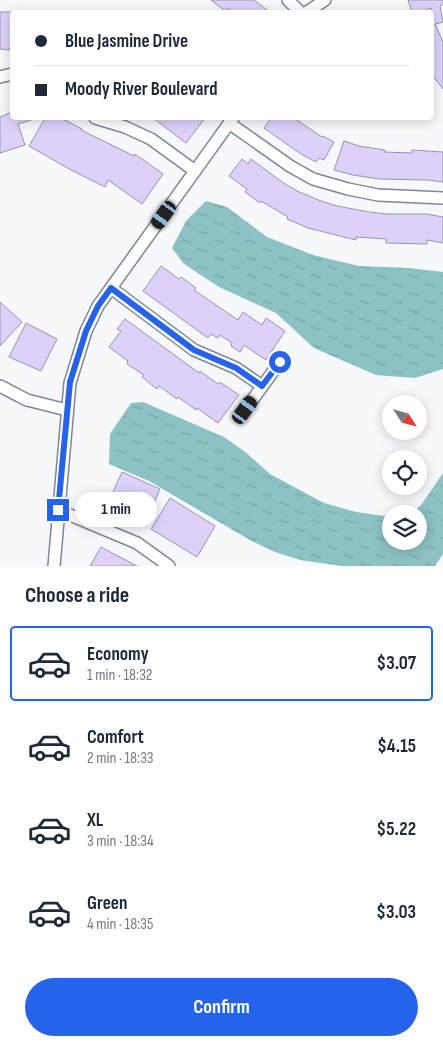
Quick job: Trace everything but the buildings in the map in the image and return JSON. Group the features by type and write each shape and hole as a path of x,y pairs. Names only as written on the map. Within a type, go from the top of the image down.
{"street":[{"path":"288,0 300,9 325,0"},
{"path":"102,120 125,127 151,139 195,172"},
{"path":"54,565 70,382 86,331 98,306 231,120 290,166 313,179 348,190 378,195 443,198"},
{"path":"111,288 194,350 236,368 262,386"},
{"path":"245,410 280,362"},
{"path":"0,386 27,400 68,410"},
{"path":"58,510 137,543 169,566"}],"water":[{"path":"206,201 227,207 267,237 313,255 359,266 409,268 443,272 443,369 415,378 376,375 314,348 276,313 219,287 184,264 172,248 186,221"},
{"path":"143,402 224,437 244,451 270,474 324,503 356,512 382,516 382,550 427,550 427,505 421,505 443,473 443,554 435,566 342,566 300,560 275,552 250,540 149,481 109,464 110,434 131,403"}],"route":[{"path":"58,510 70,382 86,331 98,306 111,288 200,354 229,364 262,386 280,362"}]}
